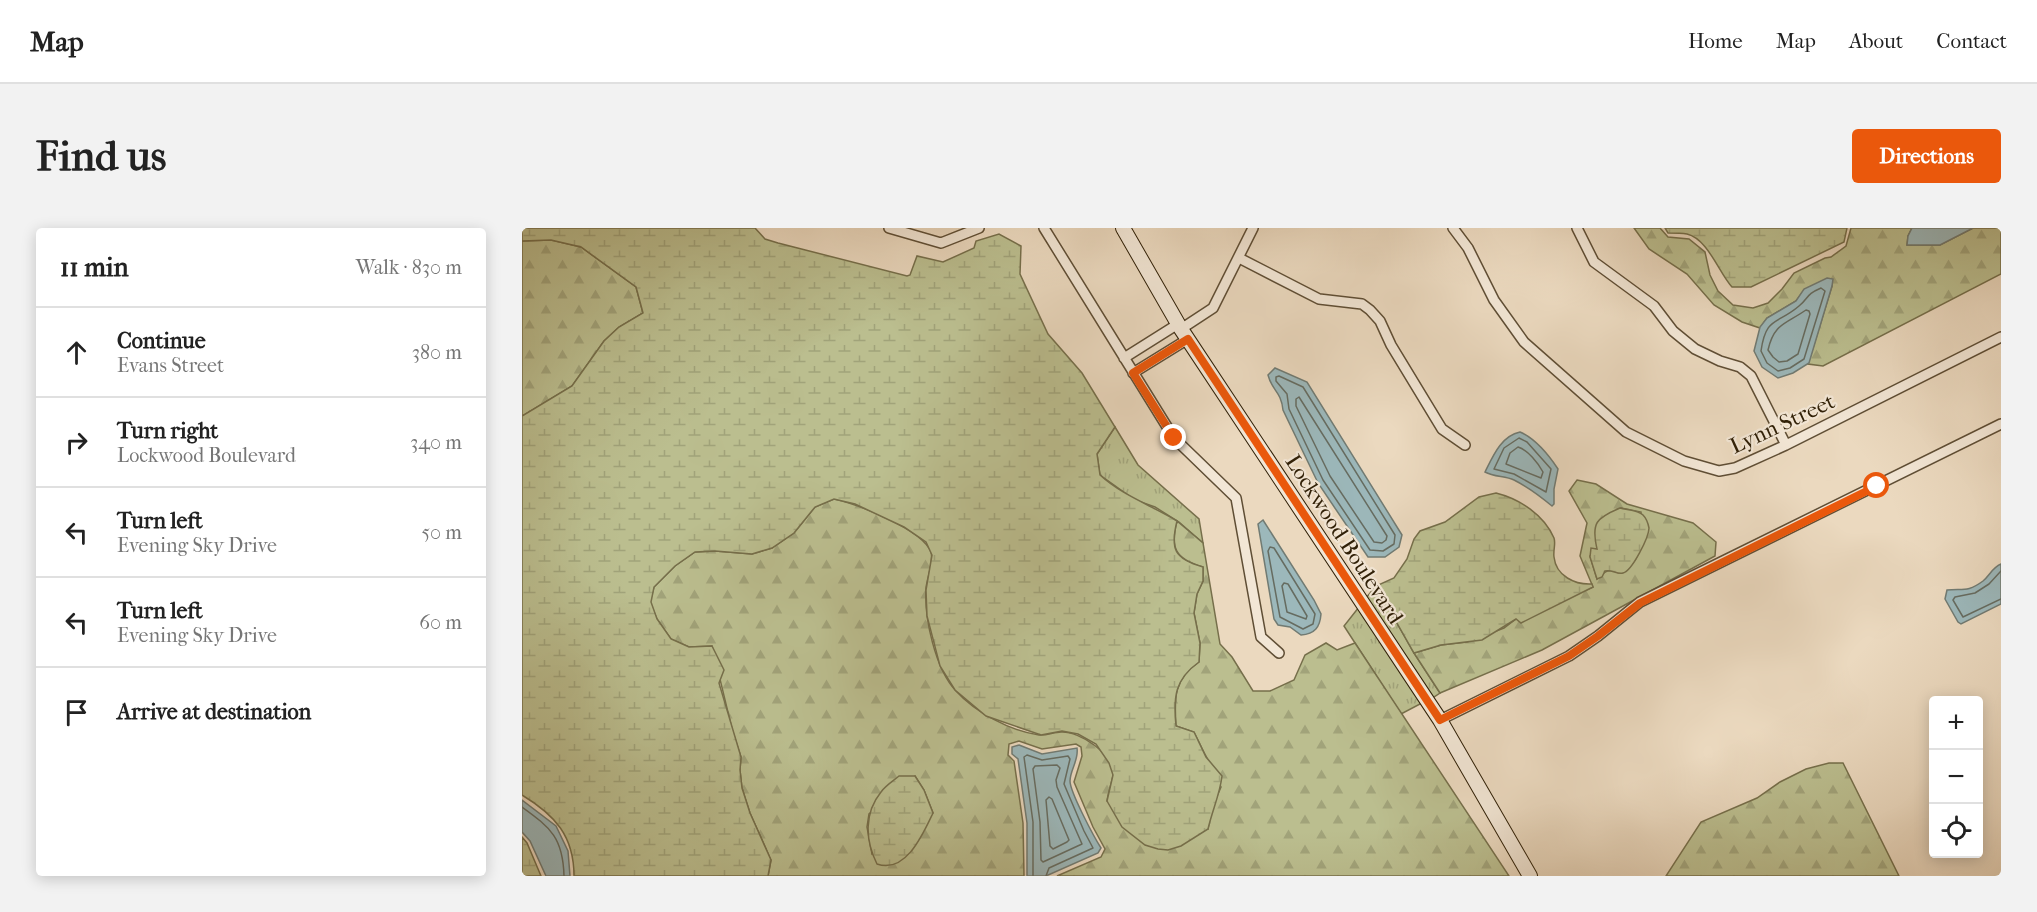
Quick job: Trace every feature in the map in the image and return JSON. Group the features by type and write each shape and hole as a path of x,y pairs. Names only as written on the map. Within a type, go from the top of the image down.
{"street":[{"path":"889,228 941,243 979,228"},
{"path":"1044,228 1174,438 1236,498 1261,637 1279,653"},
{"name":"Lockwood Boulevard","path":"1123,228 1183,330 1440,720 1530,876"},
{"path":"1133,373 1183,330 1213,308 1253,228"},
{"name":"Lynn Street","path":"1454,228 1468,248 1494,300 1524,342 1626,432 1684,461 1719,471 1735,468 1785,445 2001,337"},
{"path":"1577,228 1594,262 1654,306 1673,331 1695,349 1720,362 1740,367 1752,376 1785,445"},
{"path":"1239,258 1319,299 1362,304 1370,310 1380,321 1390,345 1442,429 1465,445"},
{"path":"1124,358 1183,330"},
{"path":"1440,720 1569,656 1640,603 2001,424"}],"green space":[{"path":"522,228 755,228 765,239 907,276 910,275 917,256 943,262 974,248 976,241 999,234 1021,246 1020,274 1048,334 1082,373 1115,427 1097,454 1100,475 1128,495 1177,521 1174,539 1176,552 1193,564 1203,567 1203,581 1197,594 1194,613 1200,643 1199,662 1180,682 1175,706 1176,726 1194,732 1206,757 1222,776 1208,829 1181,846 1168,850 1145,845 1122,827 1107,801 1113,775 1109,763 1096,744 1078,734 1062,731 1041,735 986,716 955,690 940,666 927,616 926,590 932,555 926,542 904,527 855,504 834,499 815,507 794,533 772,548 752,554 695,552 675,566 654,587 651,602 657,619 671,639 689,647 712,646 724,670 719,683 741,757 742,788 750,813 771,860 768,876 574,876 571,849 560,828 544,810 522,795 522,416 572,386 604,341 619,327 643,313 636,287 581,247 551,240 522,241"},
{"path":"1634,228 1660,228 1668,237 1689,239 1705,252 1710,275 1718,291 1733,305 1753,308 1768,303 1794,273 1831,257 1846,246 1851,228 1912,228 1907,245 1940,245 1973,228 2001,228 2001,274 1823,366 1808,364 1832,286 1805,289 1796,301 1767,318 1760,328 1742,322 1714,305 1687,274 1649,249"},
{"path":"1665,228 1847,228 1844,242 1751,287 1732,287 1701,242 1687,234 1668,233"},
{"path":"551,240 581,247 636,287 643,313 619,327 604,341 572,386 522,416 522,241"},
{"path":"1115,427 1138,465 1199,519 1203,543 1179,522 1155,507 1135,500 1100,475 1097,454"},
{"path":"1577,480 1596,484 1627,504 1693,523 1716,542 1715,556 1542,650 1440,693 1414,653 1441,645 1467,642 1504,628 1516,619 1593,587 1580,556 1587,523 1569,491","holes":["1621,508 1641,512 1640,548 1634,562 1619,573 1607,571 1597,579 1590,556 1598,550 1601,519"]},
{"path":"1496,493 1514,499 1538,515 1554,538 1554,557 1558,569 1567,578 1579,583 1592,584 1593,587 1521,623 1516,619 1482,640 1441,645 1414,653 1376,586 1394,578 1407,559 1414,539 1420,531 1445,522 1479,497"},
{"path":"834,499 844,502 902,526 925,543 932,556 926,600 932,642 942,670 964,699 983,713 1016,729 1039,735 1069,733 1094,745 1108,759 1112,767 1113,775 1107,801 1208,829 1212,808 1221,787 1194,732 1176,726 1177,690 1185,675 1199,662 1200,643 1194,613 1197,594 1203,581 1203,567 1186,560 1177,551 1174,538 1177,521 1203,543 1220,644 1232,657 1253,691 1270,691 1294,680 1305,655 1326,643 1337,650 1355,643 1509,876 1057,876 1101,857 1105,849 1074,782 1082,756 1081,747 1076,744 1042,749 1019,741 1009,744 1008,755 1014,761 1023,823 1024,876 768,876 771,860 750,813 742,788 741,757 712,646 689,647 671,639 657,619 650,602 654,587 675,566 695,552 752,554 772,548 794,533 815,507","holes":["915,776 924,790 933,813 872,854 867,827 869,814"]},
{"path":"1620,508 1643,515 1649,528 1646,539 1627,571 1621,573 1605,571 1602,577 1597,579 1590,557 1591,548 1597,549 1595,527 1605,515"},
{"path":"1376,586 1440,693 1431,699 1365,599"},
{"path":"1359,607 1422,703 1401,714 1344,626"},
{"path":"1829,763 1843,763 1899,876 1666,876 1701,822 1757,798 1780,782 1806,769"},
{"path":"899,776 915,776 924,790 933,813 912,850 905,858 887,866 877,864 873,855 870,846 869,818 875,800"},
{"path":"522,837 527,843 541,876 522,876"}],"water":[{"path":"1912,228 1973,228 1940,245 1907,245"},
{"path":"1827,278 1833,279 1832,286 1809,363 1793,373 1778,378 1762,367 1754,351 1760,327 1767,318 1796,301 1804,289"},
{"path":"1275,368 1307,382 1402,535 1399,547 1385,557 1368,557 1318,483 1268,375"},
{"path":"1520,432 1541,448 1558,469 1552,506 1514,480 1485,472 1503,442 1513,434"},
{"path":"1263,520 1321,614 1318,626 1310,633 1301,635 1290,627 1278,625 1274,619 1258,524"},
{"path":"2001,564 2001,604 1961,624 1958,622 1945,599 1947,590 1973,587"},
{"path":"1019,745 1042,754 1077,748 1077,757 1070,777 1071,787 1101,848 1098,853 1046,876 1027,876 1027,823 1018,759 1012,754 1012,747"},
{"path":"522,800 556,826 568,851 570,876 546,876 530,841 522,832"}],"route":[{"path":"1174,438 1133,373 1188,339 1440,720 1569,656 1640,603 1877,486"}]}
